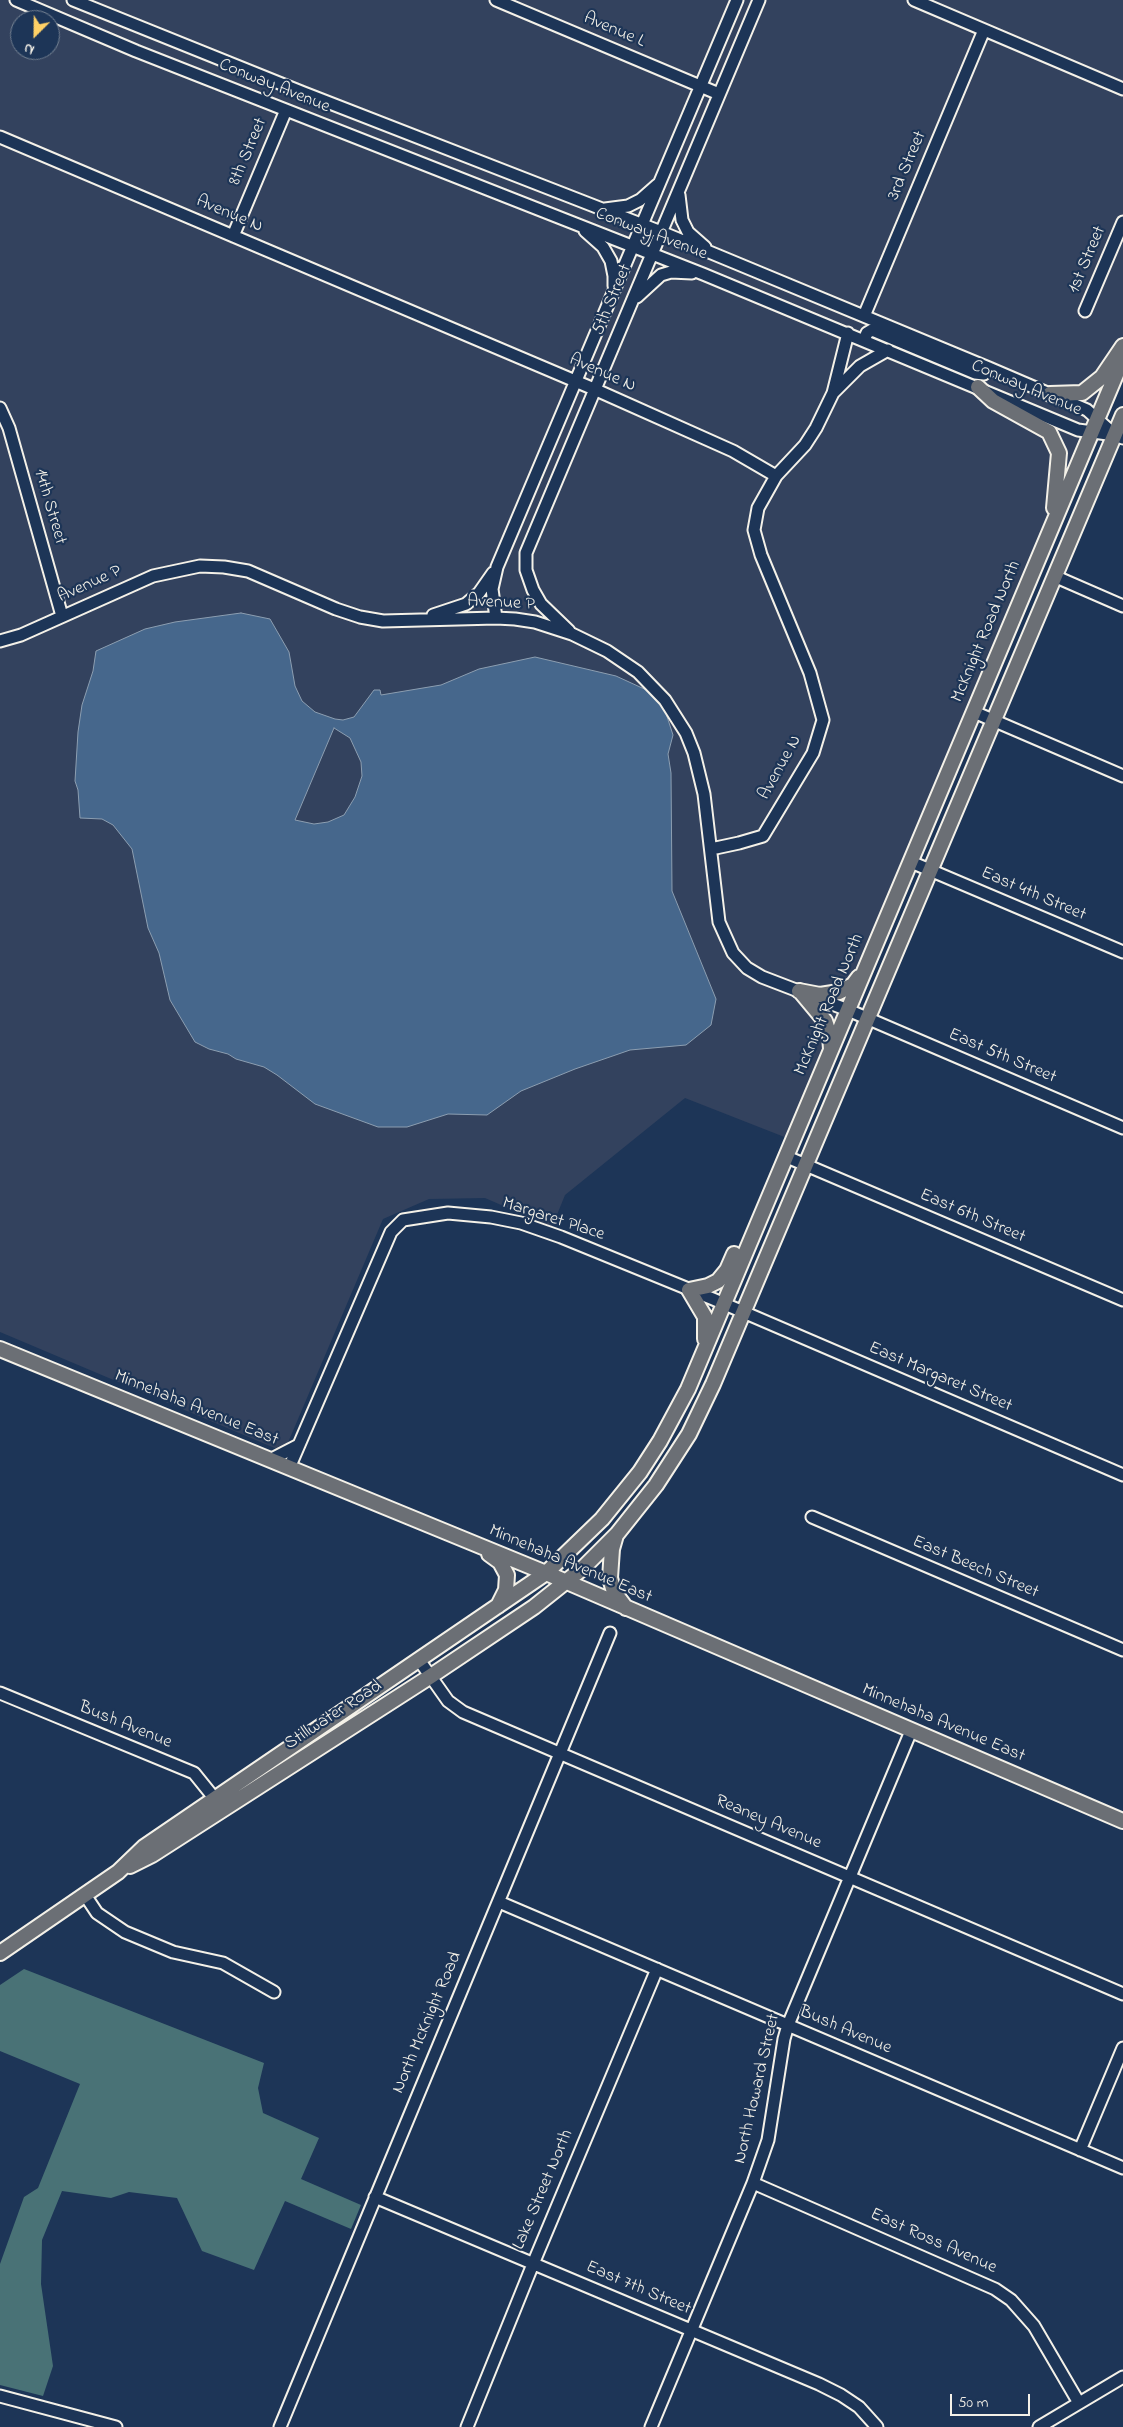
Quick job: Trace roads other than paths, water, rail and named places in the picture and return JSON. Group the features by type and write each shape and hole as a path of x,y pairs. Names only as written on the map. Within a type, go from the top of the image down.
{"main road":[{"path":"1050,394 1082,393 1102,377 1123,346"},
{"path":"1095,426 1123,358"},
{"path":"978,387 993,401 1043,427 1049,432 1056,443 1059,453 1059,466 1050,530"},
{"path":"565,1582 617,1534 656,1485 689,1434 701,1411 1054,576 1119,437 1123,415"},
{"name":"McKnight Road North","path":"546,1574 602,1519 640,1472 669,1426 703,1355 756,1225 787,1157 1095,426"},
{"path":"799,991 820,995 839,992 853,985 867,965"},
{"path":"799,991 825,1021 830,1036 831,1051"},
{"path":"703,1355 705,1317 689,1290 708,1286 718,1281 727,1270 739,1243 756,1225"},
{"name":"Minnehaha Avenue East","path":"0,1349 546,1574 1123,1821"},
{"path":"617,1534 612,1549 610,1578 614,1592 626,1609"},
{"path":"479,1546 500,1562 507,1575 506,1590 498,1606"},
{"name":"Stillwater Road","path":"0,1953 118,1872 152,1856 219,1804 419,1660 546,1574"},
{"name":"Stillwater Road","path":"219,1804 431,1676 493,1635 565,1582"}],"street":[{"name":"Conway Avenue","path":"16,0 286,110 703,274 1078,430 1095,426 1119,437"},
{"name":"Conway Avenue","path":"73,0 304,93 661,232 989,368 1087,410 1095,426"},
{"name":"Avenue L","path":"496,0 521,5 720,94"},
{"name":"5th Street","path":"496,618 492,589 497,567 737,0"},
{"name":"5th Street","path":"572,634 541,604 533,590 526,570 526,554 759,0"},
{"path":"914,0 1123,89"},
{"name":"3rd Street","path":"864,316 984,30"},
{"name":"8th Street","path":"233,236 286,110"},
{"name":"Avenue N","path":"0,137 594,389 733,451 776,476 758,508 754,530 761,555 810,673 823,720 813,753 763,836 711,849"},
{"path":"600,209 617,209 628,206 640,200 660,182"},
{"path":"679,190 682,220 688,232 719,256"},
{"name":"1st Street","path":"1085,311 1123,222"},
{"path":"578,225 603,247 611,261 614,276 613,291"},
{"path":"628,308 649,284 661,275 671,272 703,274"},
{"path":"864,340 867,333 872,330 975,372 986,374 989,368"},
{"path":"776,476 805,445 833,393 848,333"},
{"path":"833,393 860,366 888,350"},
{"name":"14th Street","path":"0,408 9,428 62,616"},
{"name":"Avenue P","path":"0,641 21,635 153,576 200,566 248,571 336,609 360,617 383,621 496,618 535,622 572,634 607,650 638,672 665,700 676,716 694,753 700,773 719,922 733,953 747,968 762,976 848,1010"},
{"path":"408,620 454,609 466,604 479,593 497,567"},
{"path":"1054,576 1123,606"},
{"path":"974,712 1123,776"},
{"name":"East 4th Street","path":"911,862 1123,952"},
{"name":"East 5th Street","path":"848,1010 1123,1128"},
{"name":"East 6th Street","path":"787,1157 1123,1300"},
{"name":"Margaret Place","path":"289,1468 384,1246 391,1232 403,1220 448,1213 491,1217 522,1223 723,1304"},
{"name":"East Margaret Street","path":"723,1304 1123,1475"},
{"path":"270,1460 299,1445"},
{"name":"East Beech Street","path":"812,1517 1123,1650"},
{"name":"North McKnight Road","path":"280,2427 610,1633"},
{"name":"Reaney Avenue","path":"419,1660 455,1708 1123,1994"},
{"name":"Bush Avenue","path":"0,1693 194,1773 219,1804"},
{"name":"North Howard Street","path":"651,2427 753,2183 768,2140 784,2038 788,2025 911,1730"},
{"path":"85,1895 97,1913 125,1932 173,1952 223,1963 274,1992"},
{"name":"Bush Avenue","path":"499,1902 1123,2168"},
{"name":"Lake Street North","path":"467,2427 657,1969"},
{"path":"1080,2150 1123,2048"},
{"name":"East Ross Avenue","path":"753,2183 995,2289 1011,2300 1034,2326 1079,2403"},
{"name":"East 7th Street","path":"375,2197 841,2394 859,2407 877,2427"},
{"path":"1039,2427 1123,2377"},
{"path":"0,2396 116,2427"}]}
